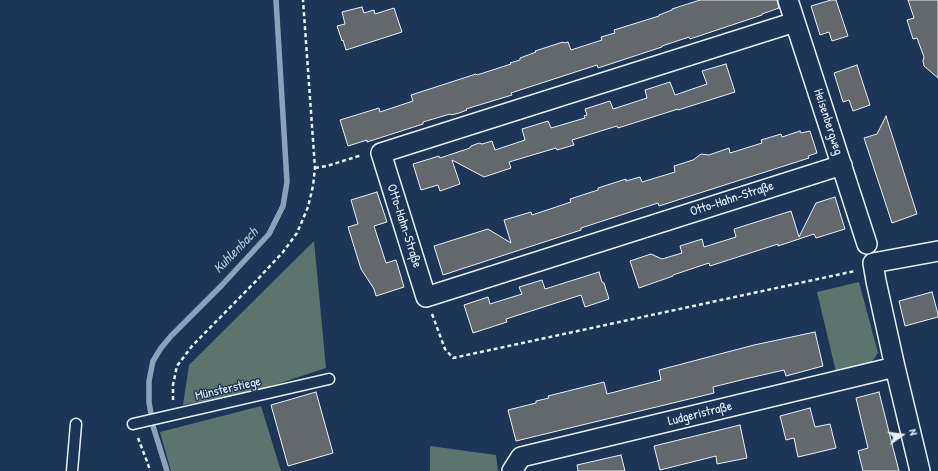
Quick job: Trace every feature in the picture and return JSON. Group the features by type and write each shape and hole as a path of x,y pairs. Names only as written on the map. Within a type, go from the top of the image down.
{"street":[{"name":"Heisenbergweg","path":"788,0 867,244"},
{"path":"381,153 795,22"},
{"name":"Otto-Hahn-Straße","path":"381,153 426,297 842,165"},
{"path":"920,471 895,367 873,263 938,251"},
{"name":"Ludgeristraße","path":"512,471 521,457 895,367"}],"lane":[{"name":"Münsterstiege","path":"136,423 329,379"},
{"path":"72,471 76,424"}],"path":[{"path":"172,415 173,385 177,366 192,346 283,252 297,233 308,207 313,186 314,168 303,0"},
{"path":"314,168 328,166 370,153 381,153"},
{"path":"426,297 445,349 453,358 866,268 873,263"},
{"path":"136,423 150,471"}],"green space":[{"path":"314,241 326,368 256,391 183,405 189,365"},
{"path":"859,282 878,353 871,363 836,372 817,292"},
{"path":"261,406 281,471 171,471 160,432"},
{"path":"430,446 496,455 498,471 430,471"}],"building":[{"path":"700,0 777,0 779,8 690,39 689,37 598,68 597,65 520,90 511,93 512,95 466,109 467,110 459,113 450,114 423,122 423,124 367,142 367,140 348,146 340,120 379,108 380,112 413,101 411,95 511,64 510,63 520,60 520,58 536,52 535,51 563,42 568,42 571,50 602,40 601,37 615,33 614,30 659,16 672,9"},
{"path":"836,0 848,36 832,41 829,32 820,35 811,6"},
{"path":"908,0 938,0 938,78 924,66 924,57 917,38 913,39 907,20 914,18"},
{"path":"362,7 364,13 374,10 375,14 394,8 402,32 346,50 337,26 345,24 342,12"},
{"path":"726,64 735,92 618,128 617,126 572,140 574,145 557,150 556,148 509,162 511,168 484,177 452,160 460,184 440,191 438,185 421,190 413,164 439,156 440,158 470,148 471,146 479,143 482,144 492,141 495,150 525,140 522,129 548,121 551,128 585,118 584,116 587,115 585,109 610,101 613,109 647,98 645,90 670,82 675,95 707,84 702,71"},
{"path":"857,65 870,105 853,111 849,100 843,102 834,73"},
{"path":"886,116 917,214 892,223 864,138 877,134"},
{"path":"800,131 801,133 810,131 817,153 808,156 809,158 659,206 658,203 443,275 434,246 488,229 511,243 504,220 531,212 532,215 571,202 570,199 626,179 626,181 640,177 642,182 675,172 674,166 693,160 701,154 709,155 729,148 730,153 762,143 761,140 781,134 782,137"},
{"path":"377,192 387,222 374,226 386,263 396,260 404,287 376,296 374,289 361,269 348,227 358,224 351,200"},
{"path":"835,197 845,229 816,238 814,234 710,266 709,263 639,288 630,261 651,254 662,259 682,253 680,246 702,239 704,247 736,237 734,229 791,211 799,237 816,203"},
{"path":"599,272 609,299 585,307 581,295 506,319 507,322 473,333 464,305 488,297 490,304 522,294 519,287 542,280 545,289"},
{"path":"932,292 938,317 905,326 899,301"},
{"path":"815,332 823,366 786,376 784,370 745,379 713,387 714,393 516,441 508,410 536,403 536,401 549,398 548,396 604,382 607,394 661,380 659,370 754,345"},
{"path":"316,392 333,453 288,466 271,405"},
{"path":"879,392 899,471 863,471 858,451 868,448 856,398"},
{"path":"810,408 815,427 830,424 836,448 798,457 794,438 786,440 780,416"},
{"path":"740,425 747,458 717,464 716,456 660,470 654,446"},
{"path":"621,455 625,471 578,471 577,465"}],"waterway":[{"name":"Kuhlenbach","path":"167,471 153,426 149,402 149,381 153,361 171,336 222,285 269,234 283,206 287,182 276,0"}]}
